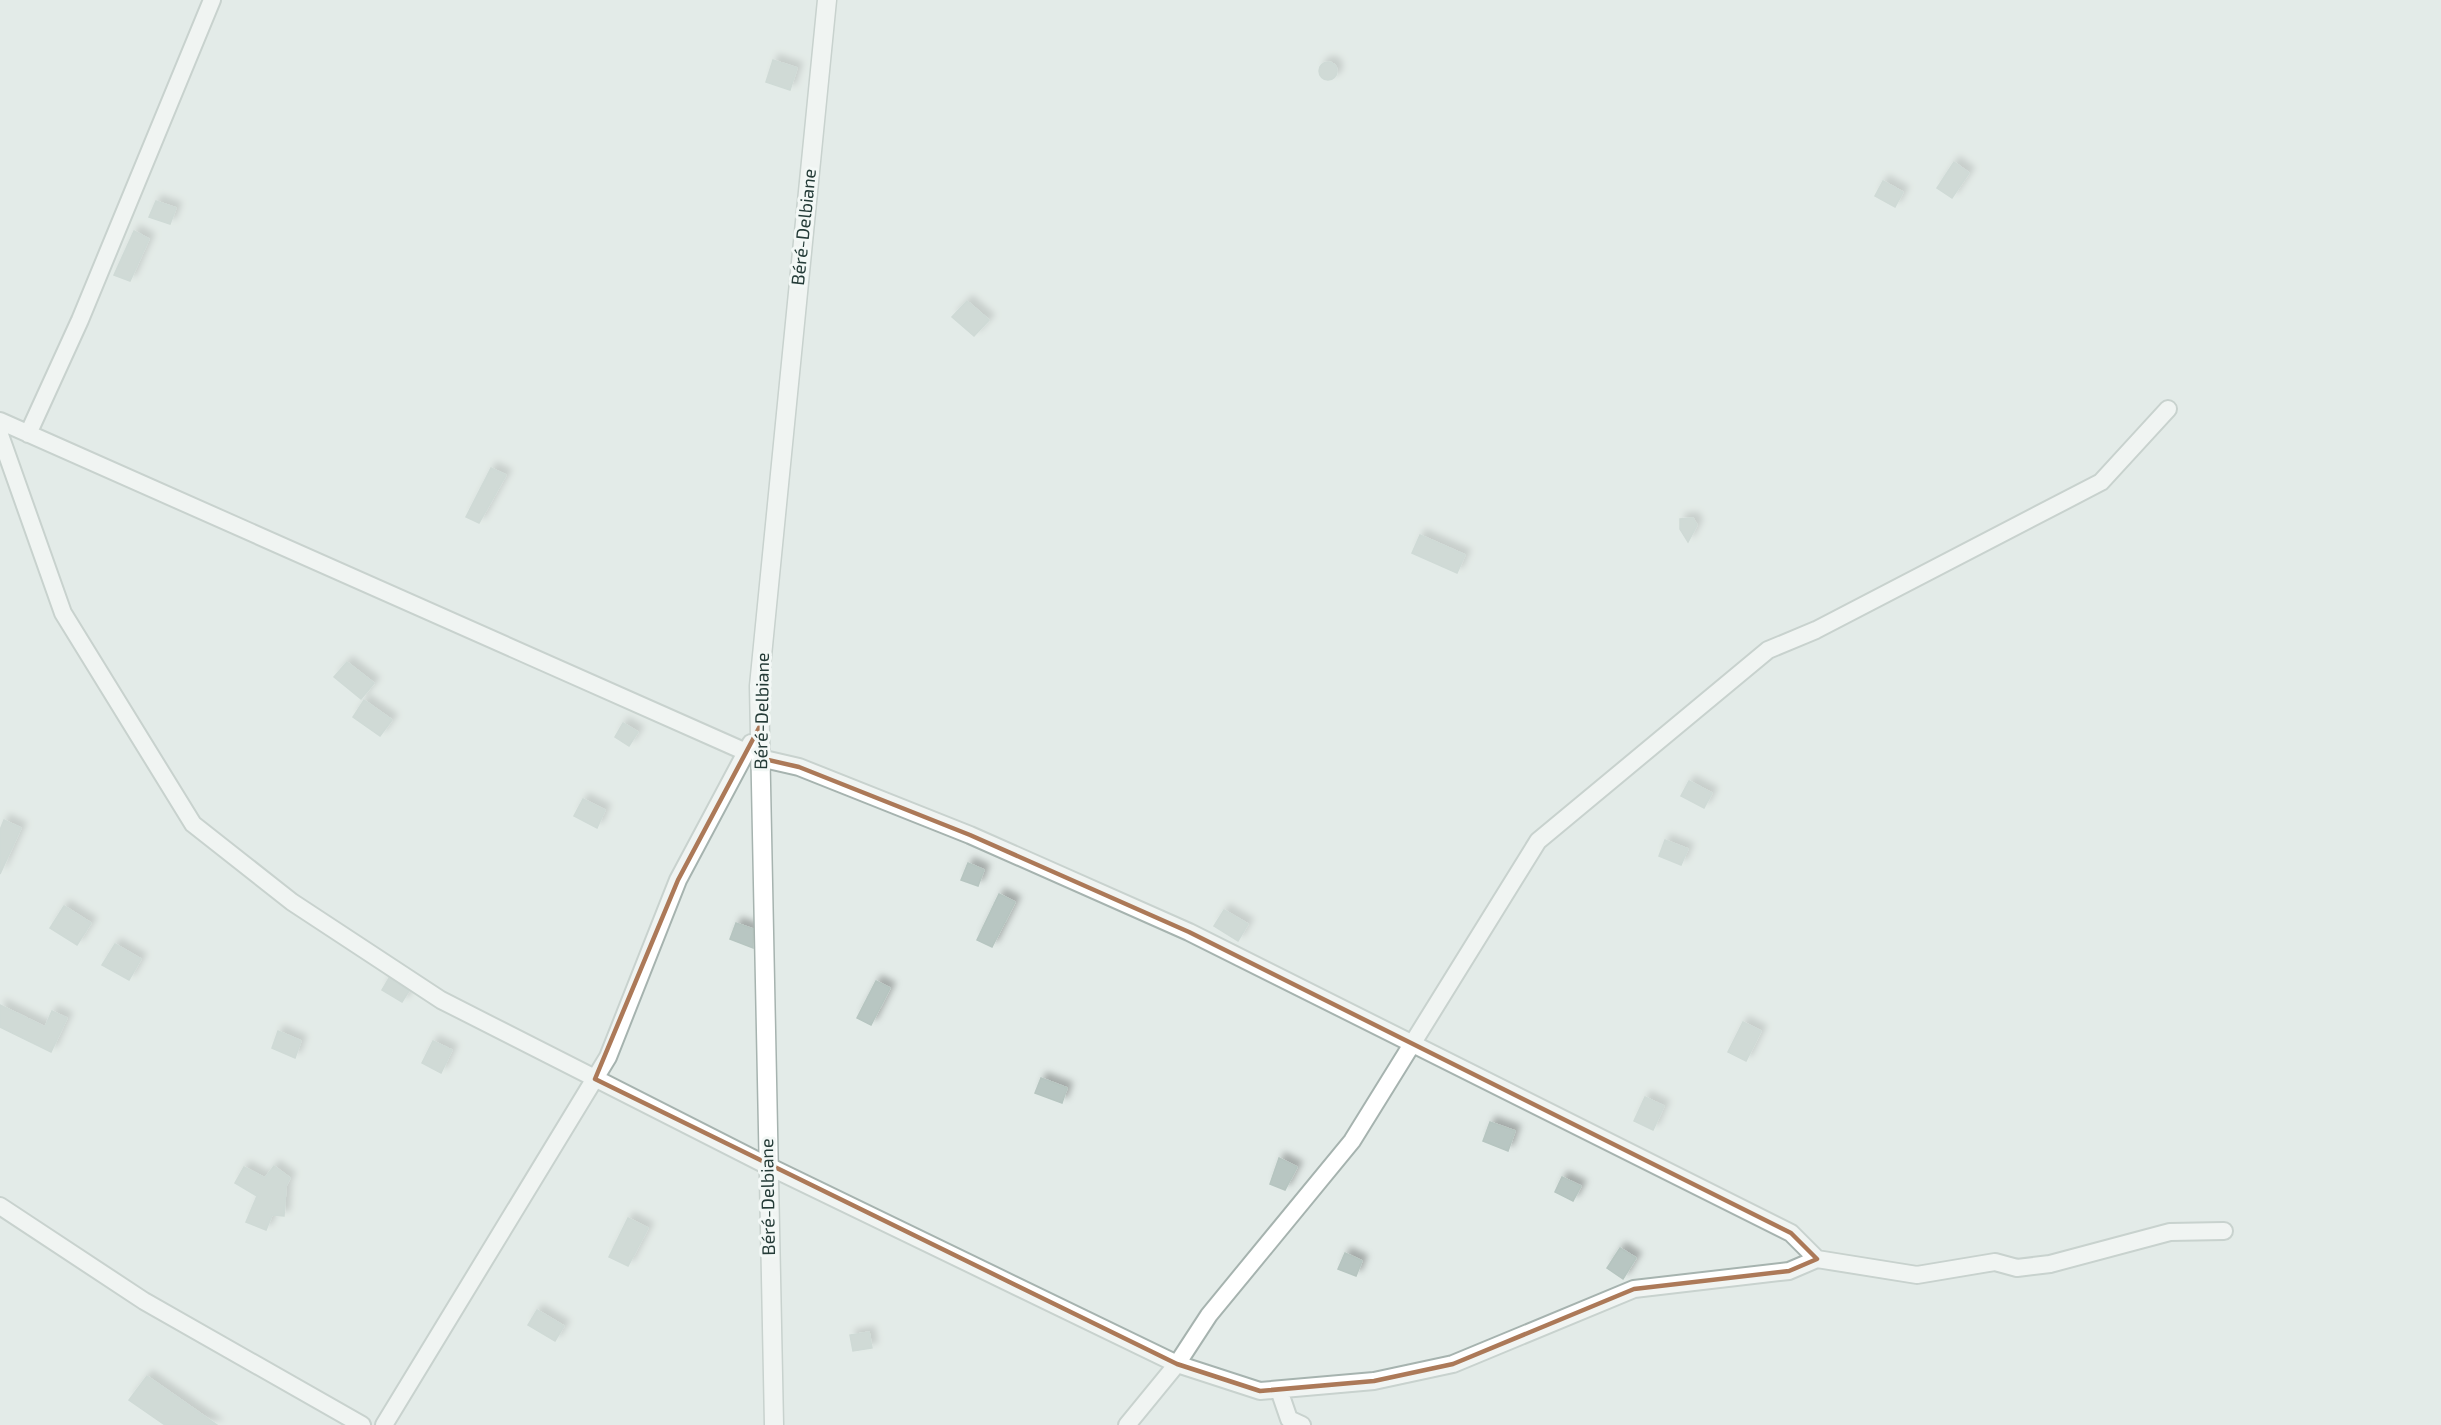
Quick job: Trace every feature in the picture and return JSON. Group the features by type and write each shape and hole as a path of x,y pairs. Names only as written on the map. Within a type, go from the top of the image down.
{"street":[{"path":"28,434 80,320 212,0"},
{"name":"Béré-Delbiane","path":"774,1425 768,1166 753,755 760,726 759,686 827,0"},
{"path":"1127,1425 1177,1364 1209,1315 1352,1141 1538,841 1768,650 1816,630 2101,482 2168,409"},
{"path":"0,422 753,755 799,767 970,835 1189,932 1791,1233 1817,1259"},
{"path":"0,435 63,613 193,824 292,902 441,1000 768,1166 1177,1364 1260,1391 1374,1381 1453,1364 1634,1289 1789,1271 1817,1259 1917,1275 1995,1263 2017,1268 2050,1264 2170,1232 2224,1231"},
{"path":"384,1425 608,1057 678,880 753,755"},
{"path":"0,1206 144,1301 362,1425"},
{"path":"1279,1390 1289,1419 1302,1425"}],"highlighted area":[{"path":"760,726 760,758 799,767 970,835 1189,932 1791,1233 1817,1259 1789,1271 1634,1289 1453,1364 1374,1381 1260,1391 1177,1364 595,1079 678,880"}],"building":[{"path":"773,60 797,68 790,90 766,82"},
{"path":"1324,62 1332,62 1337,67 1335,78 1324,80 1319,75 1319,67"},
{"path":"1954,162 1969,173 1952,198 1937,188"},
{"path":"1883,181 1903,192 1895,207 1875,196"},
{"path":"156,201 176,208 170,224 149,217"},
{"path":"134,231 149,239 130,281 114,275"},
{"path":"967,301 989,320 974,336 952,317"},
{"path":"491,468 506,475 479,523 466,517"},
{"path":"1693,518 1697,525 1688,542 1680,529 1680,519"},
{"path":"1420,535 1465,555 1457,573 1412,553"},
{"path":"347,662 374,683 361,699 334,677"},
{"path":"364,700 392,720 380,736 353,717"},
{"path":"623,723 638,732 629,746 615,737"},
{"path":"1689,781 1712,793 1704,808 1681,796"},
{"path":"583,799 605,810 597,828 574,816"},
{"path":"4,820 21,828 0,874 0,830"},
{"path":"1665,840 1688,849 1681,865 1659,856"},
{"path":"968,863 984,870 978,886 961,880"},
{"path":"999,894 1015,902 992,947 977,940"},
{"path":"64,906 91,923 77,945 50,928"},
{"path":"1224,910 1248,924 1238,941 1214,926"},
{"path":"736,923 753,929 753,948 730,939"},
{"path":"115,944 141,959 129,980 102,965"},
{"path":"389,978 409,991 402,1002 382,990"},
{"path":"876,981 890,988 871,1025 857,1018"},
{"path":"0,1005 45,1027 52,1011 67,1018 51,1052 0,1027"},
{"path":"1743,1022 1761,1031 1746,1061 1728,1052"},
{"path":"278,1031 301,1041 295,1058 272,1048"},
{"path":"433,1041 452,1050 441,1073 422,1063"},
{"path":"1041,1078 1067,1088 1062,1103 1035,1093"},
{"path":"1645,1097 1664,1106 1653,1130 1634,1121"},
{"path":"1490,1122 1515,1131 1508,1151 1483,1141"},
{"path":"1279,1158 1297,1167 1285,1190 1270,1184"},
{"path":"274,1166 290,1178 286,1186 284,1216 272,1215 266,1230 246,1222 257,1196 235,1183 244,1167 265,1178"},
{"path":"1562,1177 1581,1186 1573,1201 1555,1192"},
{"path":"628,1218 648,1228 628,1266 609,1257"},
{"path":"1620,1248 1636,1258 1623,1279 1607,1268"},
{"path":"1345,1253 1362,1261 1356,1276 1338,1269"},
{"path":"537,1310 564,1326 555,1341 528,1325"},
{"path":"869,1332 872,1348 853,1351 850,1335"},
{"path":"147,1376 217,1425 165,1425 129,1400"}]}
